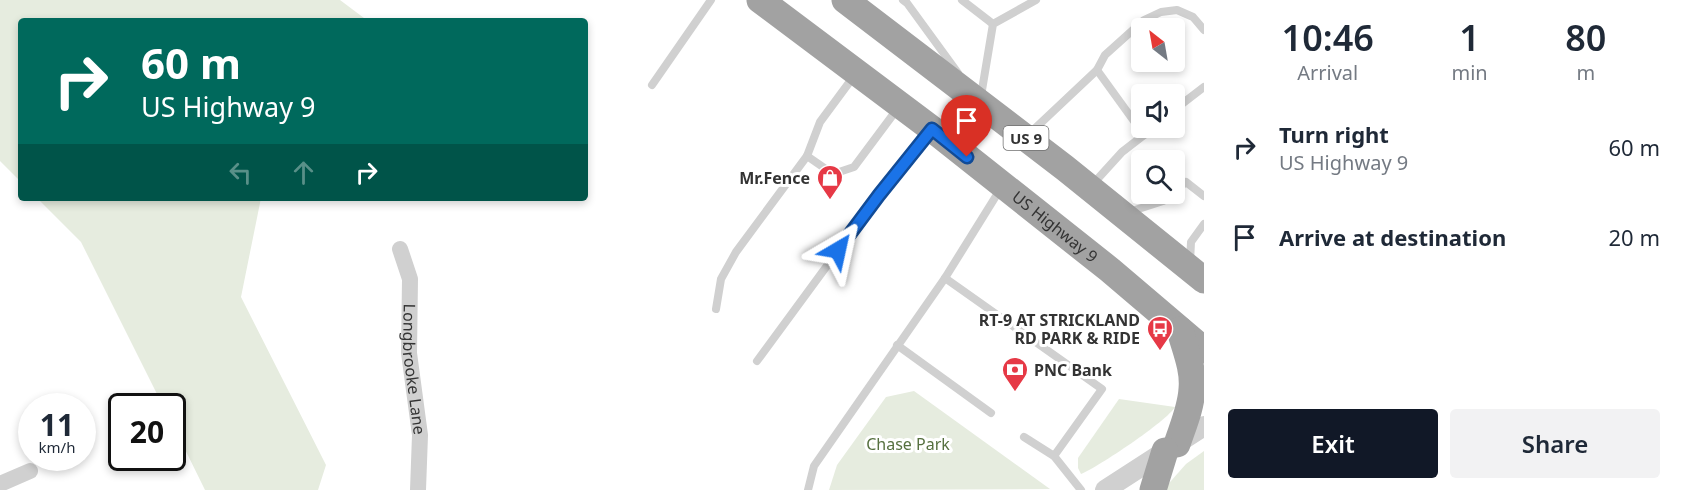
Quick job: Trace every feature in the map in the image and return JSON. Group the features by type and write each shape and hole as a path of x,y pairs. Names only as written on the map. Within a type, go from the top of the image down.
{"highway":[{"name":"US Highway 9","path":"760,0 932,129 1110,270 1204,350"},
{"name":"US 9","path":"844,0 1026,138 1197,275"},
{"path":"1153,490 1191,401 1193,387 1191,366 1180,330"}],"street":[{"name":"Longbrooke Lane","path":"400,249 410,279 409,353 420,435 418,490"},
{"path":"1105,490 1204,426"},
{"path":"0,484 30,471"}],"lane":[{"path":"652,84 711,0"},
{"path":"903,0 980,103"},
{"path":"962,0 993,24"},
{"path":"993,24 1036,0"},
{"path":"1026,138 1097,70 1105,55 1144,20 1161,12 1177,10 1193,17 1204,30"},
{"path":"980,103 993,24"},
{"path":"1097,70 1131,117"},
{"path":"716,309 721,279 736,252 807,156 820,122 856,74"},
{"path":"1185,102 1204,87"},
{"path":"807,156 833,174 854,166 900,105"},
{"path":"757,361 879,195 932,129"},
{"path":"1090,188 1122,152 1140,138"},
{"path":"1185,184 1204,196"},
{"path":"808,490 814,466 945,278 1002,185"},
{"path":"1123,214 1154,204"},
{"path":"1197,275 1191,242 1204,224"},
{"path":"945,278 1102,389 1054,456"},
{"path":"897,345 990,413"},
{"path":"1024,437 1054,456 1081,490"}],"green space":[{"path":"0,0 340,0 364,18 18,18 18,179 0,161"},
{"path":"40,201 260,201 241,297 326,465 318,490 205,490 186,451 186,393 156,393 81,242"},
{"name":"Chase Park","path":"914,391 1050,489 829,490 837,465 886,397"},
{"path":"1119,399 1175,407 1131,443 1081,474 1078,468 1078,458"},
{"path":"1204,451 1204,490 1163,490 1186,464"}],"place":[{"name":"Mr.Fence","path":"830,201"},
{"name":"RT-9 AT STRICKLAND RD PARK & RIDE","path":"1160,352"},
{"name":"PNC Bank","path":"1015,393"}],"route":[{"path":"838,250 932,129 967,157"}]}
